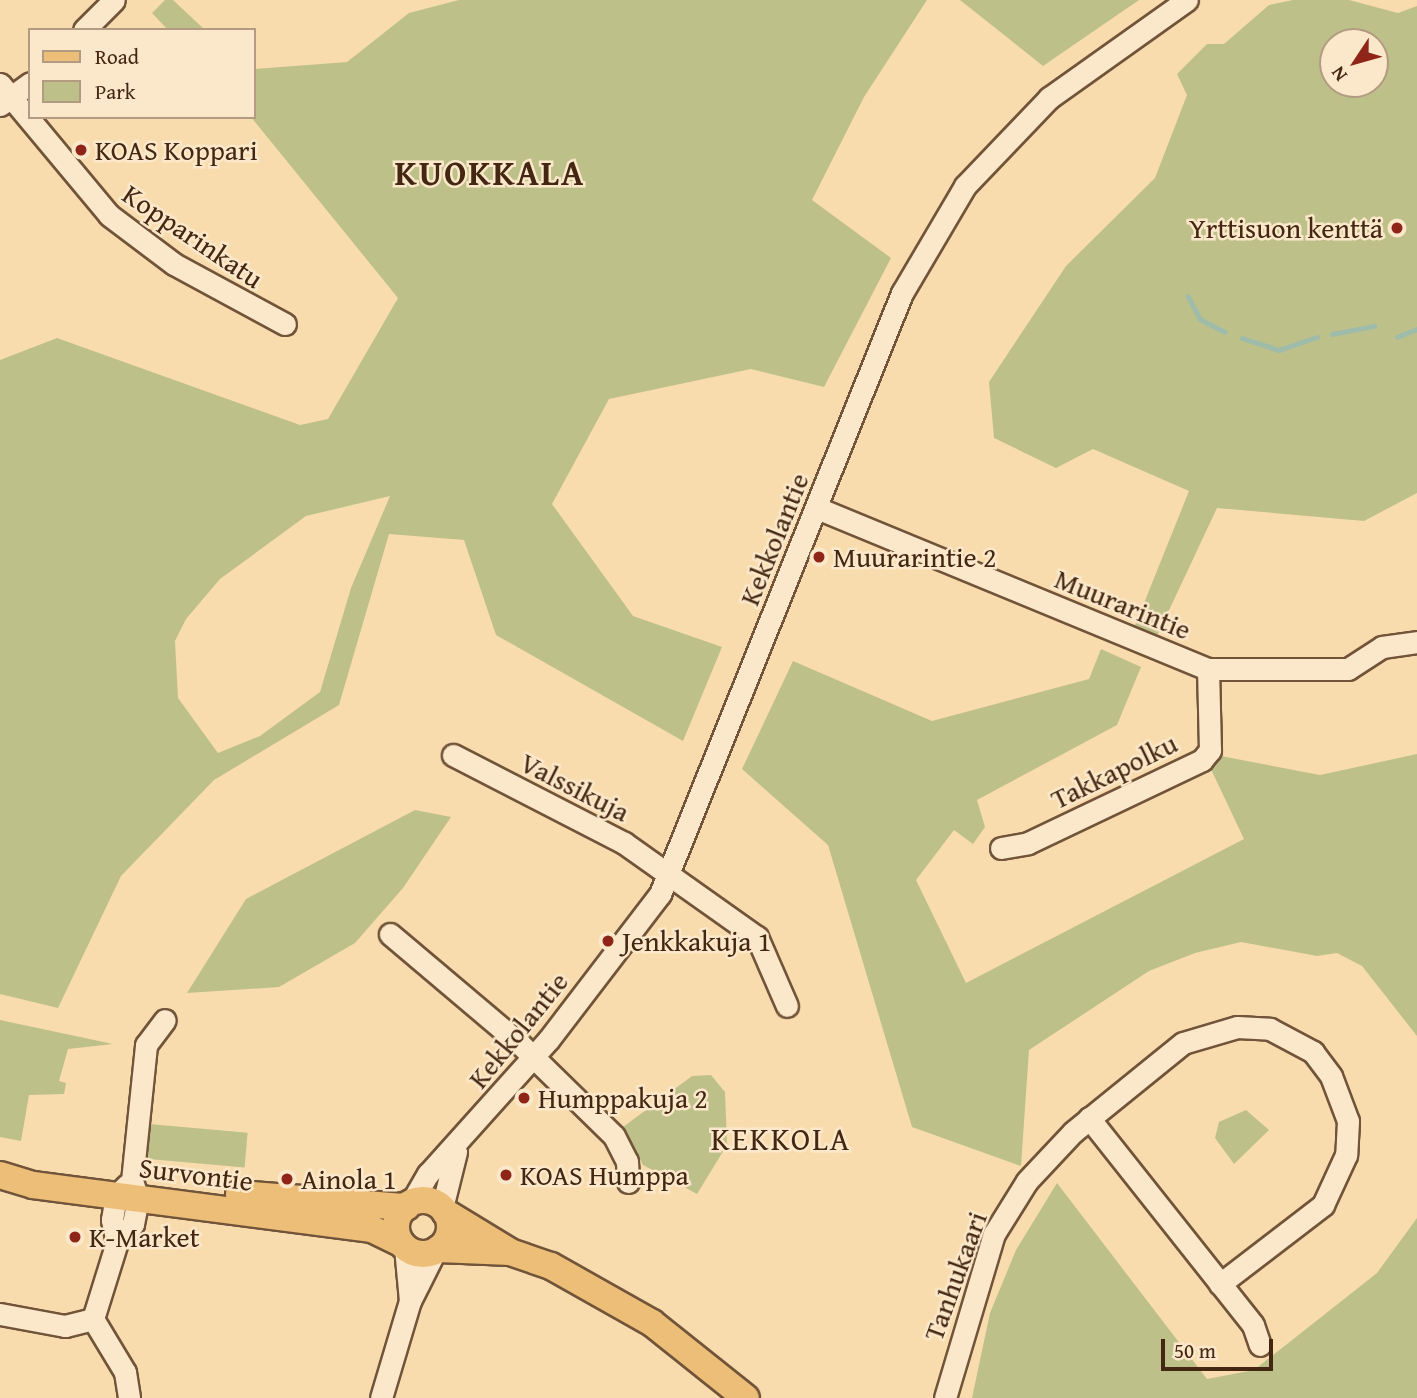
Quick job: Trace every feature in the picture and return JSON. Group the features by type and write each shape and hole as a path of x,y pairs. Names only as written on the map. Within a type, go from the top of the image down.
{"main road":[{"name":"Survontie","path":"11,1176 39,1172 129,1192 373,1229 403,1245"},
{"name":"Survontie","path":"129,1192 374,1209 409,1205"},
{"path":"510,1252 437,1250 403,1245 396,1228 409,1205 444,1210 510,1252 551,1266 652,1324 746,1398"},
{"path":"437,1250 450,1228 444,1210"}],"street":[{"path":"86,28 114,0"},
{"name":"Kekkolantie","path":"409,1205 428,1174 533,1059 660,894 902,292 965,186 1049,98 1188,0"},
{"path":"3,96 28,84"},
{"name":"Kopparinkatu","path":"3,96 109,215 174,264 285,324"},
{"name":"Muurarintie","path":"817,508 1208,669 1348,669 1382,647 1417,642"},
{"name":"Takkapolku","path":"1001,848 1028,844 1202,760 1210,750 1208,669"},
{"name":"Valssikuja","path":"453,755 670,872 757,937 787,1006"},
{"path":"390,934 533,1059 614,1136 627,1161 628,1182"},
{"path":"129,1398 125,1373 93,1319 117,1242 112,1220 129,1192 146,1045 165,1020"},
{"name":"Tanhukaari","path":"945,1398 994,1234 1027,1181 1089,1118 1204,1034 1270,1029 1312,1052 1331,1076 1348,1121 1346,1155 1333,1190 1309,1217 1220,1283"},
{"path":"1089,1118 1220,1283 1260,1345"},
{"name":"Kekkolantie","path":"444,1210 459,1143"},
{"path":"403,1245 410,1301"},
{"path":"381,1398 410,1301 437,1250"},
{"path":"0,1314 65,1326 93,1319"}],"green space":[{"path":"165,0 173,0 203,28 166,28 152,13"},
{"path":"459,0 927,0 864,97 812,200 891,258 824,387 751,369 609,399 552,504 633,616 722,647 683,741 496,635 464,540 389,534 339,705 214,780 121,876 58,1008 0,994 0,360 57,338 300,425 328,419 398,298 253,119 256,119 256,69 347,62 409,13","holes":["390,496 351,588 320,692 260,736 218,753 178,698 175,641 186,619 220,579 306,516"]},
{"path":"960,0 1139,0 1043,66"},
{"path":"1293,0 1349,0 1398,13 1417,6 1417,493 1364,521 1217,508 1156,638 1134,628 1189,491 1093,449 1056,468 994,438 989,382 1066,266 1155,178 1187,95 1177,74 1207,44 1224,44 1269,5"},
{"path":"1101,649 1141,667 1117,725 977,800 985,827 973,844 954,830 916,880 966,983 1244,839 1208,763 1221,756 1320,775 1417,754 1417,1036 1362,966 1337,953 1317,956 1241,942 1195,953 1149,971 1029,1050 1021,1166 912,1127 828,845 742,769 793,661 932,721 1089,679"},
{"path":"415,810 451,817 403,888 355,943 279,987 187,993 246,899"},
{"path":"0,1020 113,1044 68,1049 59,1081 66,1083 64,1094 29,1095 21,1141 0,1137"},
{"path":"711,1075 725,1092 727,1145 697,1194 643,1165 623,1127 692,1076"},
{"path":"1246,1110 1269,1130 1234,1164 1215,1138 1219,1122"},
{"path":"149,1124 248,1133 245,1167 146,1159"},
{"path":"1057,1183 1207,1379 1254,1370 1377,1273 1417,1218 1417,1398 972,1398 990,1313 1016,1250"}],"waterway":[{"path":"1188,296 1200,319 1225,332"},
{"path":"1332,334 1374,326"},
{"path":"1397,337 1417,329"},
{"path":"1242,338 1279,350 1317,337"}],"place":[{"name":"KOAS Koppari","path":"81,150"},
{"name":"Yrttisuon kenttä","path":"1397,228"},
{"name":"Muurarintie 2","path":"819,557"},
{"name":"Jenkkakuja 1","path":"608,941"},
{"name":"Humppakuja 2","path":"524,1098"},
{"name":"KOAS Humppa","path":"506,1175"},
{"name":"Ainola 1","path":"287,1179"},
{"name":"K-Market","path":"75,1237"}],"district":[{"name":"KUOKKALA","path":"490,173"},
{"name":"KEKKOLA","path":"781,1139"}]}
